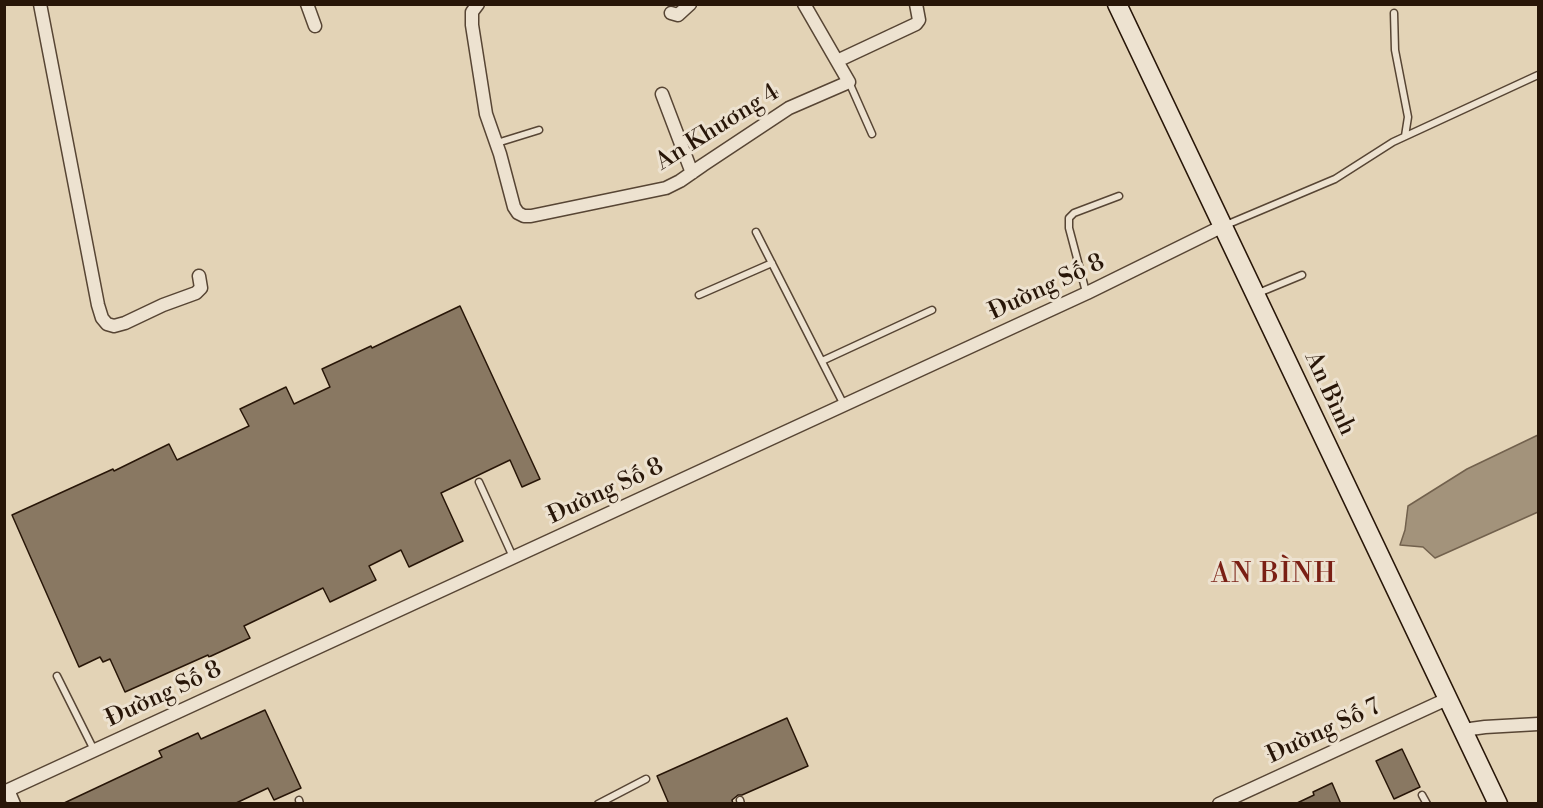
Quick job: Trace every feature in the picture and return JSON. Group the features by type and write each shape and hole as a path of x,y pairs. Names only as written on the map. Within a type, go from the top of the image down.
{"main road":[{"name":"An Bình","path":"1123,6 1223,226 1497,804"}],"street":[{"path":"40,4 102,318 107,324 114,326 196,293 201,288 199,276"},
{"path":"307,4 315,26"},
{"name":"An Khương 4","path":"478,4 472,12 472,25 486,114 514,207 524,216 666,188 680,182 783,111 849,82"},
{"path":"671,13 678,15 690,4"},
{"path":"804,4 849,82"},
{"path":"837,62 916,24 919,20 916,4"},
{"path":"662,94 693,173"},
{"name":"Đường Số 8","path":"6,791 1087,293 1223,226"},
{"name":"Đường Số 7","path":"1219,804 1447,699"},
{"path":"1463,730 1539,724"},
{"path":"6,791 14,804"}],"lane":[{"path":"1394,14 1395,50 1408,117 1405,136"},
{"path":"1223,226 1335,179 1405,136 1539,75"},
{"path":"849,82 872,134"},
{"path":"496,143 539,130"},
{"path":"1087,293 1069,228 1069,218 1074,213 1119,196"},
{"path":"756,232 844,405"},
{"path":"699,295 772,263"},
{"path":"1256,294 1302,275"},
{"path":"822,361 932,310"},
{"path":"479,482 513,557"},
{"path":"57,676 94,750"},
{"path":"598,804 646,779"},
{"path":"1422,795 1427,804"}],"shaded area":[{"path":"1538,435 1538,512 1435,558 1423,547 1400,545 1405,530 1408,506 1467,469"}],"building":[{"path":"460,306 540,479 522,487 510,460 441,493 463,541 409,567 401,550 369,566 376,580 330,602 323,588 244,626 250,638 125,692 110,659 103,662 100,657 79,667 12,515 113,469 114,471 169,444 177,460 249,426 240,409 286,387 294,404 330,387 322,369"},
{"path":"265,710 301,788 274,800 268,788 234,804 62,804 162,757 159,751 198,733 201,739"},
{"path":"787,718 808,766 738,795 732,800 733,804 669,804 657,776"},
{"path":"1402,749 1420,787 1394,799 1376,761"},
{"path":"1332,783 1341,804 1295,804 1314,795 1313,792"}],"district":[{"name":"AN BÌNH","path":"1274,576"}]}
